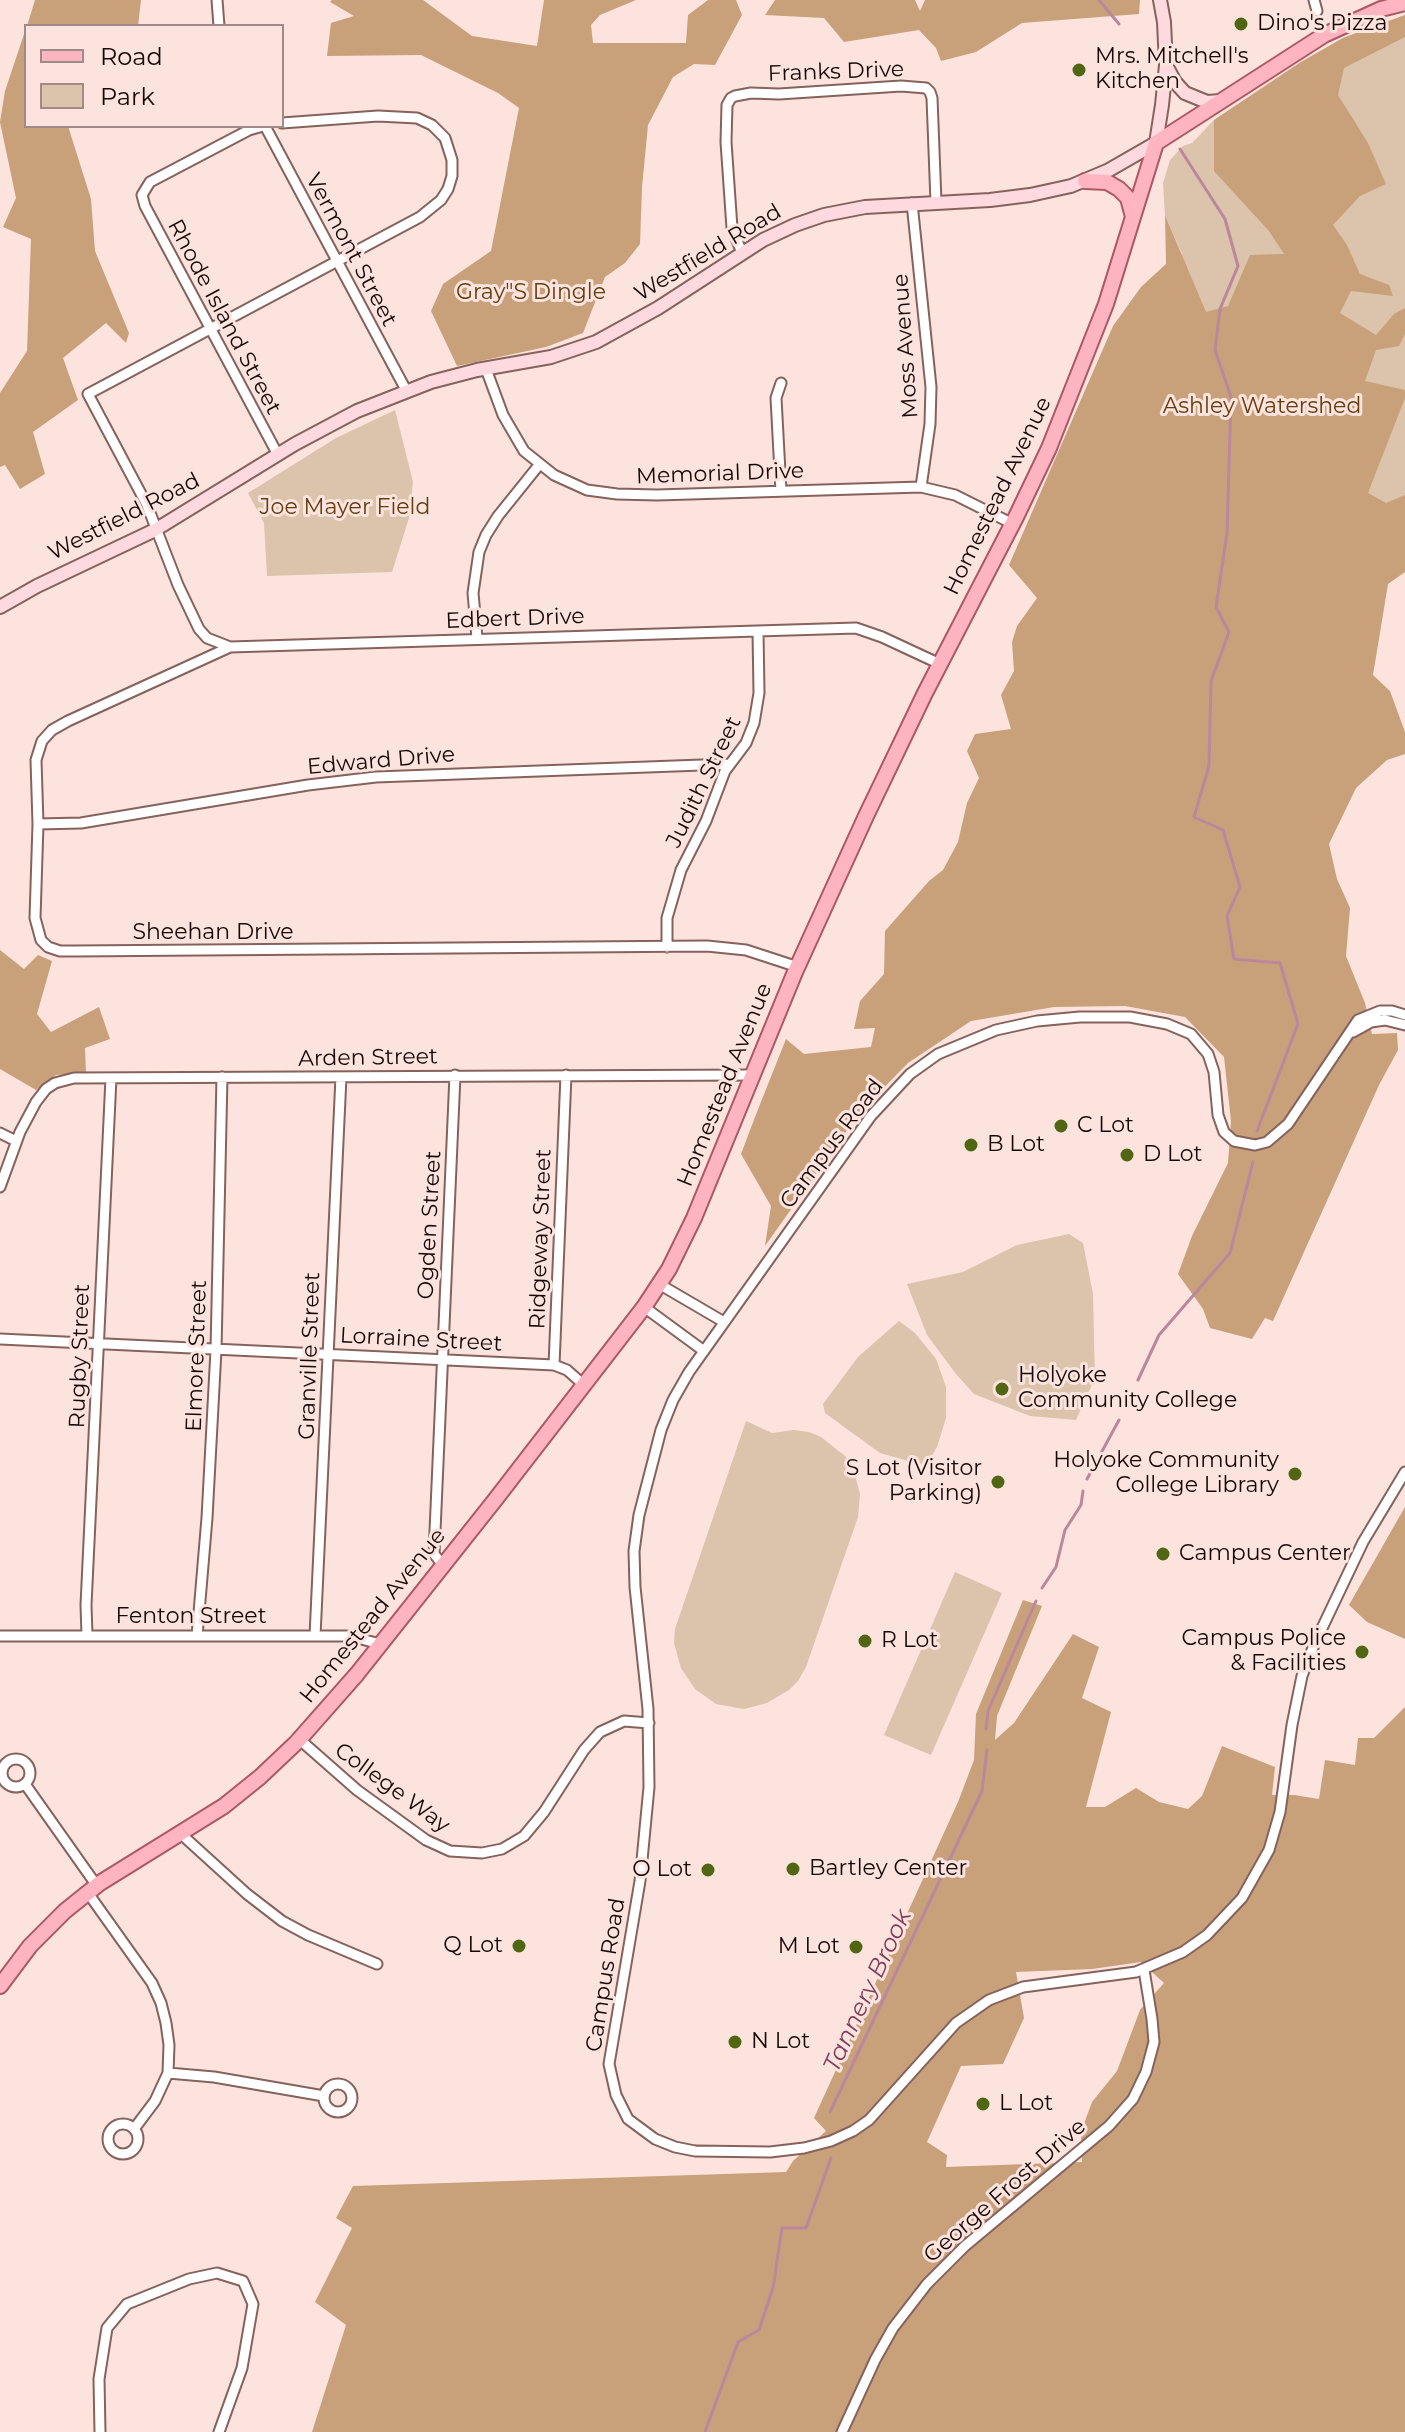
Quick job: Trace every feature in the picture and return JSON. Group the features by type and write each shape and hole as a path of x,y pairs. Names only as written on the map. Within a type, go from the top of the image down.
{"main road":[{"name":"Homestead Avenue","path":"0,1986 48,1926 92,1889 242,1792 299,1739 380,1644 585,1386 659,1284 694,1218 798,967 859,830 1013,524 1076,384 1110,292 1156,143 1166,65 1160,0"},
{"name":"Westfield Road","path":"0,607 155,530 336,422 406,390 446,378 551,357 596,342 658,308 781,231 824,215 865,207 1018,197 1085,181 1156,143 1324,35 1381,9 1405,3"},
{"path":"1166,65 1185,93 1207,102 1221,101"},
{"path":"1085,181 1107,182 1119,189 1128,198 1133,218"}],"street":[{"path":"217,0 219,24"},
{"path":"1314,0 1317,11"},
{"name":"Franks Drive","path":"742,253 732,228 726,142 729,100 735,96 901,86 926,88 932,98 936,202"},
{"path":"230,647 211,640 199,629 147,505 88,394 420,217 441,200 452,176 452,160 441,133 432,125 411,117 378,116 284,123"},
{"name":"Rhode Island Street","path":"256,128 150,182 142,194 145,206 278,455"},
{"name":"Vermont Street","path":"265,128 406,390"},
{"name":"Moss Avenue","path":"912,203 931,387 930,424 921,487"},
{"name":"Memorial Drive","path":"486,369 510,428 524,451 561,480 578,487 608,494 657,495 921,487 955,495 1013,524"},
{"path":"781,383 776,398 781,491"},
{"path":"477,638 473,593 479,552 498,516 539,465"},
{"name":"Edbert Drive","path":"230,647 856,628 940,664"},
{"name":"Judith Street","path":"667,947 667,918 678,879 729,764 746,743 755,718 759,683 758,631"},
{"name":"Sheehan Drive","path":"230,647 81,714 45,737 36,760 38,824 35,918 41,940 48,947 60,951 707,946 737,949 798,967"},
{"name":"Edward Drive","path":"38,824 81,823 308,785 376,777 729,764"},
{"name":"Campus Road","path":"1405,1015 1386,1011 1358,1020 1288,1124 1267,1142 1255,1145 1234,1141 1224,1132 1218,1115 1214,1072 1208,1054 1191,1034 1176,1027 1130,1017 1065,1018 1010,1026 953,1047 924,1063 885,1098 724,1322 669,1407 637,1527 635,1587 646,1674 650,1769 644,1851 610,2049 609,2064 622,2110 637,2127 655,2139 685,2149 722,2153 787,2150 831,2141 869,2120 956,2023 989,2000 1023,1987 1144,1970 1183,1952 1207,1935 1234,1907 1260,1870 1280,1812 1296,1700 1314,1645 1363,1542 1405,1472"},
{"path":"1347,1036 1371,1022 1385,1020 1405,1025"},
{"name":"Ogden Street","path":"443,1565 434,1554 455,1075"},
{"name":"Ridgeway Street","path":"554,1365 566,1075"},
{"name":"Arden Street","path":"16,1141 42,1093 55,1083 74,1078 754,1075"},
{"name":"Elmore Street","path":"197,1636 216,1350 222,1077"},
{"name":"Granville Street","path":"315,1636 341,1077"},
{"name":"Rugby Street","path":"87,1635 111,1078"},
{"path":"0,1133 16,1141 0,1187"},
{"path":"659,1284 724,1322"},
{"path":"644,1307 704,1351"},
{"name":"Lorraine Street","path":"0,1339 554,1365"},
{"path":"554,1365 567,1370 585,1386"},
{"name":"Fenton Street","path":"0,1636 350,1636 380,1644"},
{"name":"College Way","path":"299,1739 357,1790 426,1840 450,1851 482,1853 502,1849 524,1836 600,1732 624,1721 649,1723"},
{"path":"25,1784 157,1993 164,2013 168,2034 168,2073 155,2101 134,2129"},
{"path":"181,1834 282,1921 377,1964"},
{"name":"George Frost Drive","path":"842,2432 875,2360 898,2320 927,2284 965,2246 1109,2126 1133,2099 1146,2072 1154,2042 1144,1970"},
{"path":"168,2073 214,2077 324,2096"},
{"path":"100,2432 99,2379 107,2328 127,2304 189,2279 217,2273 243,2281 253,2304 242,2368 219,2432"}],"green space":[{"path":"35,0 141,0 138,24 28,24"},
{"name":"Gray\"S Dingle","path":"423,0 472,36 537,46 544,0 636,0 600,15 591,25 593,43 686,43 688,15 708,0 736,0 742,15 715,65 694,64 673,77 648,125 640,244 625,263 605,277 583,333 546,347 457,366 431,311 443,284 491,251 519,108 498,93 421,55 327,56 331,23 354,16 330,2"},
{"path":"775,0 915,0 920,11 925,0 1140,0 1139,14 1022,23 976,52 941,61 936,48 919,30 844,42 824,18 765,15"},
{"name":"Ashley Watershed","path":"1405,15 1405,543 1009,565 1182,254 1165,215 1163,183 1170,160 1214,120 1301,62 1343,38"},
{"path":"1405,15 1405,37 1344,68 1338,95 1368,143 1386,184 1360,196 1333,225 1347,245 1360,274 1389,285 1393,296 1351,291 1340,313 1376,335 1394,314 1405,308 1405,334 1399,346 1376,350 1365,381 1405,390 1405,398 1368,493 1386,503 1405,495 1405,572 1388,584 1373,675 1390,691 1405,732 1405,754 1387,760 1356,788 1329,844 1337,879 1350,908 1346,956 1365,1003 1372,1034 1397,1033 1398,1050 1379,1085 1273,1321 1265,1318 1252,1339 1210,1328 1203,1309 1178,1274 1192,1236 1228,1163 1231,1121 1224,1057 1185,1017 1125,1006 1054,1007 971,1021 908,1063 860,1112 765,1246 771,1206 741,1154 755,1117 786,1039 804,1054 871,1047 875,1028 854,1029 860,1001 884,974 885,931 929,881 943,870 958,842 967,803 979,778 967,751 975,734 1011,729 1001,695 1014,671 1012,642 1017,626 1037,598 1009,565 1113,326 1141,287 1166,264 1165,215 1206,312 1228,306 1250,255 1284,254 1269,231 1214,171 1214,120 1343,38"},
{"path":"24,34 24,128 69,128 91,199 95,251 129,333 126,343 106,323 63,358 78,400 33,432 45,474 20,489 5,465 0,467 0,393 27,351 31,239 3,227 16,198 0,122 5,91"},
{"name":"Joe Mayer Field","path":"395,410 413,482 409,518 392,572 267,576 264,523 248,493 336,438"},
{"path":"0,950 24,969 38,955 52,961 37,1014 51,1032 99,1007 110,1039 85,1048 86,1073 56,1075 36,1090 0,1069"},
{"path":"1069,1234 1083,1243 1093,1294 1095,1378 1076,1420 1030,1416 974,1394 927,1335 907,1284 963,1272 1017,1245"},
{"path":"899,1321 915,1333 936,1359 946,1387 946,1418 937,1447 926,1466 880,1453 825,1413 823,1404 858,1357"},
{"path":"746,1421 772,1433 794,1430 821,1437 845,1456 853,1468 860,1494 858,1517 806,1667 789,1690 767,1703 744,1709 716,1704 695,1689 681,1668 674,1643 675,1629"},
{"path":"1405,1507 1405,1639 1367,1622 1349,1605"},
{"path":"955,1572 1002,1593 931,1755 884,1735"},
{"path":"1023,1600 1042,1606 997,1716 995,1740 1014,1723 1073,1634 1099,1647 1082,1698 1111,1712 1086,1807 1105,1807 1136,1788 1159,1802 1188,1809 1202,1796 1222,1746 1275,1767 1272,1795 1319,1799 1325,1760 1355,1765 1358,1738 1374,1738 1405,1707 1405,2432 312,2432 346,2325 315,2302 352,2228 336,2218 353,2186 786,2172 793,2161 826,2131 814,2118 958,1802 974,1760 976,1714","holes":["1141,1962 1164,1983 1140,2010 1117,2071 1092,2102 1081,2132 1082,2162 946,2167 947,2155 927,2142 961,2066 1003,2064 1024,2018 1016,1972 1092,1969"]}],"waterway":[{"name":"Tannery Brook","path":"1099,0 1119,24"},
{"name":"Tannery Brook","path":"1180,149 1225,219 1238,266 1220,309 1215,350 1231,397 1227,533 1216,607 1229,632 1211,681 1209,766 1194,817 1223,830 1240,887 1227,916 1234,959 1280,963 1298,1024 1257,1131"},
{"name":"Tannery Brook","path":"1138,1380 1159,1335 1230,1253 1253,1162"},
{"name":"Tannery Brook","path":"1087,1479 1119,1420"},
{"name":"Tannery Brook","path":"1042,1588 1056,1567 1065,1530 1081,1505 1083,1491"},
{"name":"Tannery Brook","path":"986,1729 988,1711 1036,1601"},
{"name":"Tannery Brook","path":"830,2112 982,1791 987,1750"},
{"name":"Tannery Brook","path":"705,2432 738,2342 759,2330 773,2288 782,2228 806,2228 831,2158"}],"place":[{"name":"Dino's Pizza","path":"1241,24"},
{"name":"Mrs. Mitchell's Kitchen","path":"1079,70"},
{"name":"C Lot","path":"1061,1126"},
{"name":"B Lot","path":"971,1145"},
{"name":"D Lot","path":"1127,1155"},
{"name":"Holyoke Community College","path":"1002,1389"},
{"name":"Holyoke Community College Library","path":"1295,1474"},
{"name":"S Lot (Visitor Parking)","path":"998,1482"},
{"name":"Campus Center","path":"1163,1554"},
{"name":"R Lot","path":"865,1641"},
{"name":"Campus Police & Facilities","path":"1362,1652"},
{"name":"Bartley Center","path":"793,1869"},
{"name":"O Lot","path":"708,1870"},
{"name":"Q Lot","path":"519,1946"},
{"name":"M Lot","path":"856,1947"},
{"name":"N Lot","path":"735,2042"},
{"name":"L Lot","path":"983,2104"}]}
